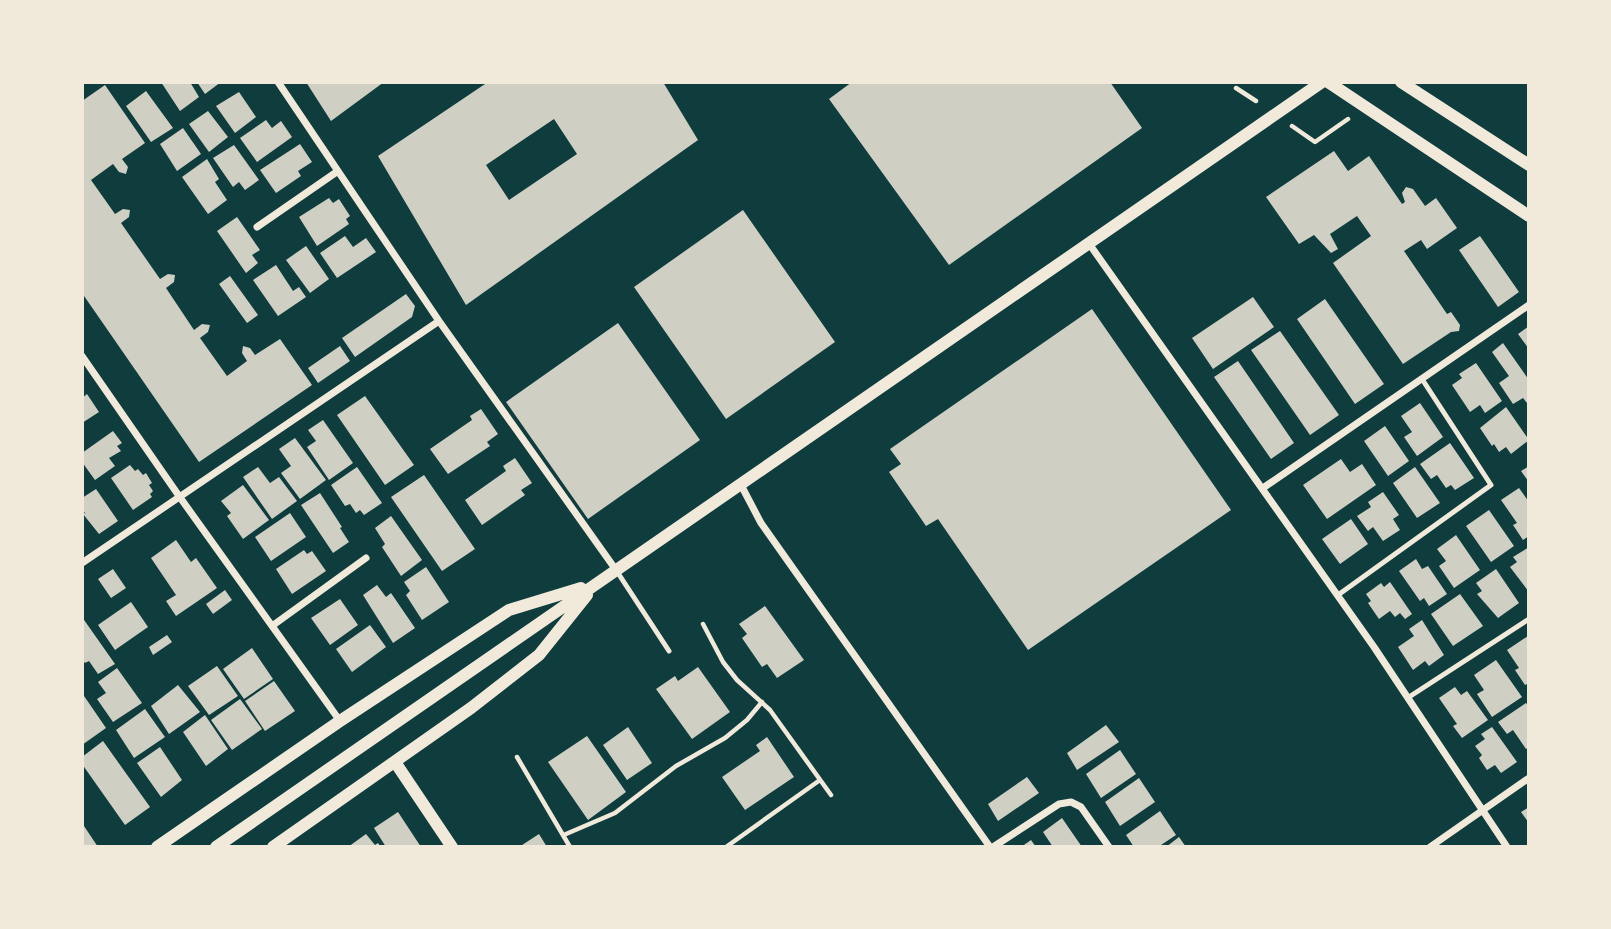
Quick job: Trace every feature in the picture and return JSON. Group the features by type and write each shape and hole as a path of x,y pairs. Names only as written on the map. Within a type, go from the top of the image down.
{"street":[{"path":"278,82 439,321 616,570"},
{"path":"216,847 1325,82 1529,216"},
{"path":"1401,82 1529,165"},
{"path":"257,227 338,171"},
{"path":"1090,244 1409,697 1507,847"},
{"path":"1263,488 1529,305"},
{"path":"82,564 439,321"},
{"path":"82,356 340,721"},
{"path":"741,485 761,523 992,847 1059,804 1071,802 1082,807 1109,847"},
{"path":"272,626 366,558"},
{"path":"157,847 340,721 509,610 596,583"},
{"path":"273,847 471,708 539,655 596,583"},
{"path":"395,762 452,847"},
{"path":"1430,847 1529,778"}],"lane":[{"path":"1338,595 1491,485 1422,379"},
{"path":"616,570 669,651"},
{"path":"1409,697 1529,619"}],"path":[{"path":"704,624 723,662 737,680 770,710 831,795"},
{"path":"566,834 615,813 676,766 725,738 747,720 761,702"},
{"path":"517,757 570,847"},
{"path":"726,847 820,780"}],"building":[{"path":"161,82 190,82 199,97 180,111"},
{"path":"197,82 221,82 205,94"},
{"path":"306,82 384,82 331,121"},
{"path":"488,82 663,82 698,140 466,305 378,156","holes":["554,119 577,154 509,200 486,165"]},
{"path":"852,82 1110,82 1142,128 949,265 829,99"},
{"path":"105,85 145,143 122,159 128,167 126,174 119,172 113,164 91,180 115,214 123,209 130,210 129,217 121,223 160,279 168,274 175,275 174,282 166,288 194,330 202,324 210,325 208,332 200,338 227,376 247,361 242,353 243,346 250,348 255,355 280,339 312,385 199,462 82,293 82,101"},
{"path":"146,91 173,128 151,142 126,106"},
{"path":"239,92 256,117 235,133 216,106"},
{"path":"208,111 228,137 209,152 189,124"},
{"path":"266,120 272,128 281,121 292,137 257,162 240,138"},
{"path":"183,128 201,154 177,171 160,144"},
{"path":"300,144 312,162 298,171 301,176 276,193 260,170"},
{"path":"234,145 259,180 245,190 239,182 233,187 213,158"},
{"path":"1334,151 1348,171 1369,156 1402,204 1405,202 1402,193 1406,187 1413,189 1425,206 1436,198 1457,228 1427,249 1421,240 1404,251 1447,314 1451,312 1460,325 1459,331 1451,332 1403,364 1333,263 1371,236 1357,216 1330,234 1338,249 1331,253 1314,235 1299,244 1266,197"},
{"path":"207,159 219,179 215,182 227,200 208,214 182,177"},
{"path":"329,198 333,203 339,199 350,216 346,219 349,224 317,246 299,217"},
{"path":"743,210 835,342 726,419 634,287"},
{"path":"237,217 260,250 252,255 258,263 246,273 217,231"},
{"path":"345,236 353,247 366,238 376,252 337,278 320,253"},
{"path":"1480,236 1519,292 1498,307 1459,250"},
{"path":"306,246 329,279 310,293 286,260"},
{"path":"276,265 293,291 299,287 306,297 278,316 253,280"},
{"path":"230,276 258,315 247,323 219,284"},
{"path":"406,294 415,306 412,317 355,357 342,338"},
{"path":"1253,297 1274,327 1213,369 1192,338"},
{"path":"1325,299 1384,384 1355,404 1297,319"},
{"path":"1092,309 1231,510 1028,650 938,519 926,526 889,472 901,464 890,449"},
{"path":"618,323 700,440 588,519 506,402"},
{"path":"1529,326 1529,349 1518,334"},
{"path":"1280,331 1339,415 1310,435 1251,350"},
{"path":"1503,343 1529,380 1527,403 1523,398 1513,404 1499,383 1509,376 1492,352"},
{"path":"340,346 350,361 318,383 308,368"},
{"path":"1238,361 1294,443 1271,459 1214,377"},
{"path":"1476,363 1502,401 1485,413 1480,405 1470,412 1452,385 1462,378 1459,374"},
{"path":"87,394 99,412 82,423 82,398"},
{"path":"365,396 414,465 385,485 337,415"},
{"path":"1420,403 1443,437 1417,456 1404,437 1412,432 1401,416"},
{"path":"1506,407 1529,440 1511,454 1506,447 1499,452 1480,428"},
{"path":"481,409 498,434 487,442 490,446 448,474 430,449 472,420 470,416"},
{"path":"323,420 353,463 329,480 307,447 316,441 308,430"},
{"path":"1385,426 1409,461 1388,476 1364,441"},
{"path":"113,431 122,443 117,446 121,451 109,458 115,466 95,480 82,462 82,453"},
{"path":"295,438 326,480 300,499 281,473 291,466 279,449"},
{"path":"1450,443 1474,478 1455,490 1451,485 1446,488 1437,475 1431,479 1420,464"},
{"path":"515,458 532,483 521,490 525,495 482,525 465,500 506,471 503,466"},
{"path":"1341,459 1350,472 1362,464 1376,485 1327,519 1303,485"},
{"path":"130,465 143,475 146,473 153,491 150,494 152,497 133,510 111,478"},
{"path":"1529,466 1529,482 1521,471"},
{"path":"258,467 270,483 279,477 297,501 272,519 243,477"},
{"path":"357,467 382,503 364,515 360,510 356,513 350,504 345,506 331,485"},
{"path":"1415,467 1440,503 1417,518 1393,483"},
{"path":"424,475 475,549 442,571 391,497"},
{"path":"243,485 269,520 243,539 227,516 231,513 221,501"},
{"path":"1519,488 1529,502 1529,536 1523,540 1513,525 1517,523 1501,500"},
{"path":"96,489 118,521 99,534 82,509 82,498"},
{"path":"1383,492 1399,515 1393,519 1400,530 1383,541 1373,527 1368,531 1357,516 1371,507 1368,502"},
{"path":"320,493 349,542 333,553 301,505"},
{"path":"1489,510 1514,546 1491,562 1466,526"},
{"path":"290,513 306,537 271,561 255,537"},
{"path":"391,516 422,560 401,576 382,547 385,544 375,528"},
{"path":"1351,519 1368,544 1340,564 1322,539"},
{"path":"1456,535 1480,570 1454,588 1439,566 1446,561 1437,549"},
{"path":"176,540 191,562 196,558 217,588 176,616 166,601 176,595 151,558"},
{"path":"1529,547 1529,592 1510,567 1517,562 1513,557"},
{"path":"304,550 307,554 312,551 326,571 292,594 276,569"},
{"path":"1416,559 1422,569 1428,566 1447,594 1429,606 1424,598 1420,601 1399,571"},
{"path":"426,567 449,602 422,620 406,595 410,591 404,582"},
{"path":"113,569 126,588 111,598 98,579"},
{"path":"1496,569 1519,603 1498,618 1477,594 1482,591 1476,583"},
{"path":"1390,582 1412,614 1405,619 1400,613 1395,617 1390,611 1379,619 1368,603 1371,601 1366,594 1381,583 1384,587"},
{"path":"377,585 386,597 391,593 415,628 393,643 363,595"},
{"path":"225,590 232,600 213,614 206,604"},
{"path":"1460,594 1483,626 1453,646 1431,614"},
{"path":"340,599 358,625 330,645 311,618"},
{"path":"131,602 148,627 115,650 98,625"},
{"path":"765,606 804,660 777,678 767,664 762,667 742,638 747,634 739,624"},
{"path":"82,617 115,664 98,674 89,661 85,663 82,659"},
{"path":"1422,620 1444,655 1429,666 1425,661 1413,670 1398,647 1414,636 1409,629"},
{"path":"370,625 386,647 352,672 336,649"},
{"path":"167,635 172,642 153,655 149,647"},
{"path":"1528,636 1529,683 1525,685 1515,670 1519,668 1507,650"},
{"path":"252,648 273,679 244,699 223,669"},
{"path":"1496,660 1522,697 1492,717 1477,694 1484,690 1474,675"},
{"path":"217,666 238,696 209,715 188,686"},
{"path":"698,667 730,712 692,739 656,689 675,676 678,681"},
{"path":"117,668 142,703 113,722 97,699 106,693 98,682"},
{"path":"274,681 295,711 265,731 245,701"},
{"path":"178,685 200,712 169,734 151,706"},
{"path":"1455,687 1461,695 1467,691 1488,720 1462,738 1453,726 1457,724 1439,698"},
{"path":"82,693 106,728 82,745"},
{"path":"240,699 262,729 232,750 211,720"},
{"path":"1526,703 1529,707 1529,747 1526,749 1513,730 1507,734 1498,722"},
{"path":"145,709 165,737 134,758 116,730"},
{"path":"205,715 228,749 206,766 183,732"},
{"path":"1106,725 1119,742 1077,770 1067,753"},
{"path":"628,727 652,763 627,780 603,745"},
{"path":"1492,727 1517,762 1501,773 1495,765 1487,770 1479,758 1482,755 1475,746 1485,739 1481,734"},
{"path":"587,736 626,792 588,820 548,762"},
{"path":"767,737 794,777 745,810 722,777 760,751 756,745"},
{"path":"103,741 150,807 125,825 82,764 82,757"},
{"path":"160,747 182,780 161,797 137,763"},
{"path":"1120,750 1136,774 1101,798 1086,774"},
{"path":"1027,777 1039,793 998,821 988,804"},
{"path":"1139,778 1155,802 1120,826 1105,802"},
{"path":"1529,807 1529,823 1521,812"},
{"path":"1160,811 1176,835 1158,847 1134,847 1126,835"},
{"path":"398,812 421,847 386,847 374,828"},
{"path":"1062,818 1082,847 1053,847 1043,832"},
{"path":"82,823 98,847 82,847"},
{"path":"366,834 375,845 378,843 381,847 348,847"},
{"path":"539,834 547,847 519,847"},
{"path":"1179,837 1186,847 1166,847"},
{"path":"1031,840 1036,847 1021,847"}]}
